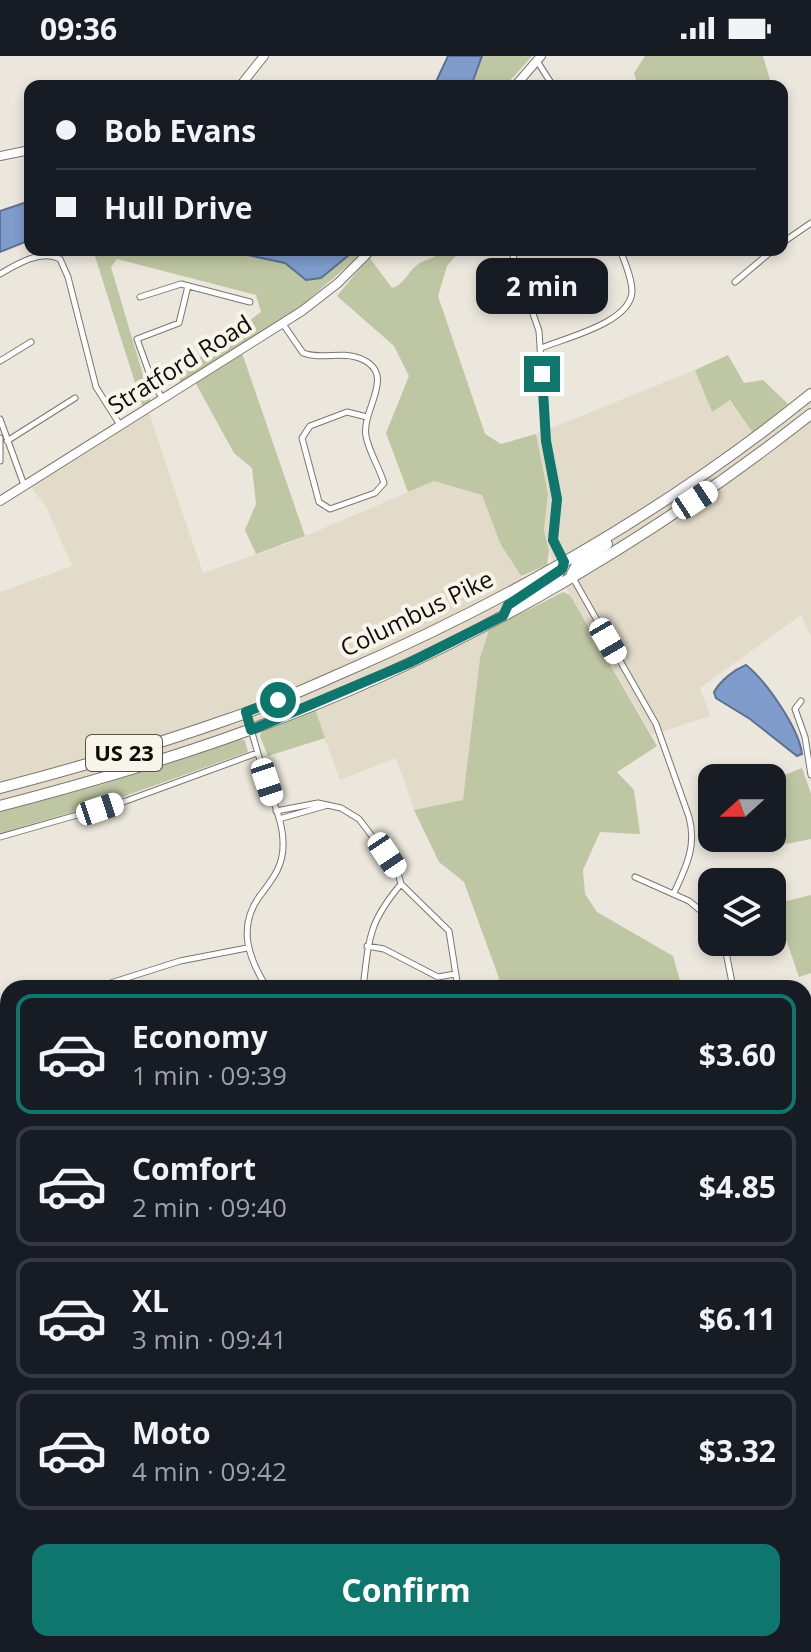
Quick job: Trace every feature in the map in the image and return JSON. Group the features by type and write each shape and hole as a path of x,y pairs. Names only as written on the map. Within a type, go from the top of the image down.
{"highway":[{"name":"Columbus Pike","path":"0,788 109,758 246,712 443,628 564,562 640,516 748,442 811,394"},
{"name":"Columbus Pike","path":"0,806 111,776 251,730 431,653 503,616 702,495 811,414"},
{"path":"571,576 578,563 636,525 640,516"},
{"path":"503,616 508,605 558,574 564,562"}],"street":[{"path":"245,80 264,56"},
{"path":"520,80 539,58 550,80"},
{"path":"0,156 24,151"},
{"path":"788,238 811,223"},
{"path":"0,274 18,264 44,256"},
{"path":"52,256 60,259 68,277 96,387 120,426"},
{"name":"Stratford Road","path":"0,501 283,324 326,294 365,256"},
{"path":"513,256 536,321 541,348 546,441 557,499 553,540 564,562"},
{"path":"541,348 623,312 632,292 622,256"},
{"path":"735,282 766,256"},
{"path":"140,297 181,284 250,302"},
{"path":"163,399 151,378 137,339 179,323 188,286"},
{"path":"283,324 303,353 318,357 351,355 370,364 378,385 367,417 366,435 384,483 375,493 330,509 319,502 302,438 310,426 347,412 367,417"},
{"path":"0,361 31,342"},
{"path":"7,441 75,398"},
{"path":"0,419 24,486"},
{"path":"0,438 0,461"},
{"path":"571,576 656,724 689,817 693,849 674,893"},
{"path":"319,683 325,699"},
{"path":"801,701 795,709 805,737 811,775"},
{"path":"246,712 279,819 283,843 281,861 273,880 258,898 250,915 246,940 251,960 262,980"},
{"path":"0,837 126,801 257,753"},
{"path":"276,811 313,802 348,810 365,824 397,869 401,884 448,928 453,942 456,980"},
{"path":"279,819 329,805"},
{"path":"635,877 674,893 698,908"},
{"path":"364,980 373,923 401,884"},
{"path":"367,946 384,949 438,977 455,974"},
{"path":"120,980 180,961 247,948"},
{"path":"727,956 731,980"}],"shaded area":[{"path":"695,370 712,412 729,400 753,432 811,386 811,637 801,615 700,688 710,716 652,735 570,595 549,551 544,530 548,494 536,434"},
{"path":"149,413 203,573 289,543 434,481 482,495 500,543 521,576 534,608 489,630 480,658 463,801 414,810 396,758 340,780 314,710 202,753 0,812 0,592 72,566 46,507 30,486"}],"green space":[{"path":"482,56 532,56 510,80 473,80"},
{"path":"645,56 763,56 770,80 636,80 634,73"},
{"path":"95,256 252,256 285,263 359,256 293,313 180,383 180,372 261,312 256,295 117,259 111,267 151,402 143,408"},
{"path":"437,256 456,256 447,266 438,296 485,434 501,444 536,434 548,494 544,530 549,551 547,565 521,576 500,543 482,495 434,481 408,492 386,433 409,376 394,346 337,296 369,257 392,288 400,284 419,263"},
{"path":"242,353 305,536 256,554 245,530 256,504 252,468 234,453 195,382"},
{"path":"728,355 744,383 763,380 788,404 753,433 730,400 712,412 695,370"},
{"path":"563,592 570,595 657,746 617,772 634,790 640,834 600,832 583,870 585,894 597,912 673,956 680,980 498,980 464,882 439,862 414,810 463,800 480,658 489,630"},
{"path":"315,709 325,738 268,756 260,736 262,731"},
{"path":"242,739 248,752 111,801 0,833 0,812 104,784"},
{"path":"802,768 811,794 811,839 786,844 786,774"},
{"path":"811,895 811,973 799,977 786,939 786,901"}],"water":[{"path":"448,56 482,56 473,80 437,80"},
{"path":"24,203 24,242 0,252 0,211"},
{"path":"252,256 348,256 321,278 306,280 285,263"},
{"path":"746,665 780,706 795,731 802,754 797,756 750,719 716,698 714,692 720,683"}],"route":[{"path":"278,700 246,712 251,730 431,653 503,616 508,605 558,574 564,562 553,540 557,499 546,441 542,374"}]}
